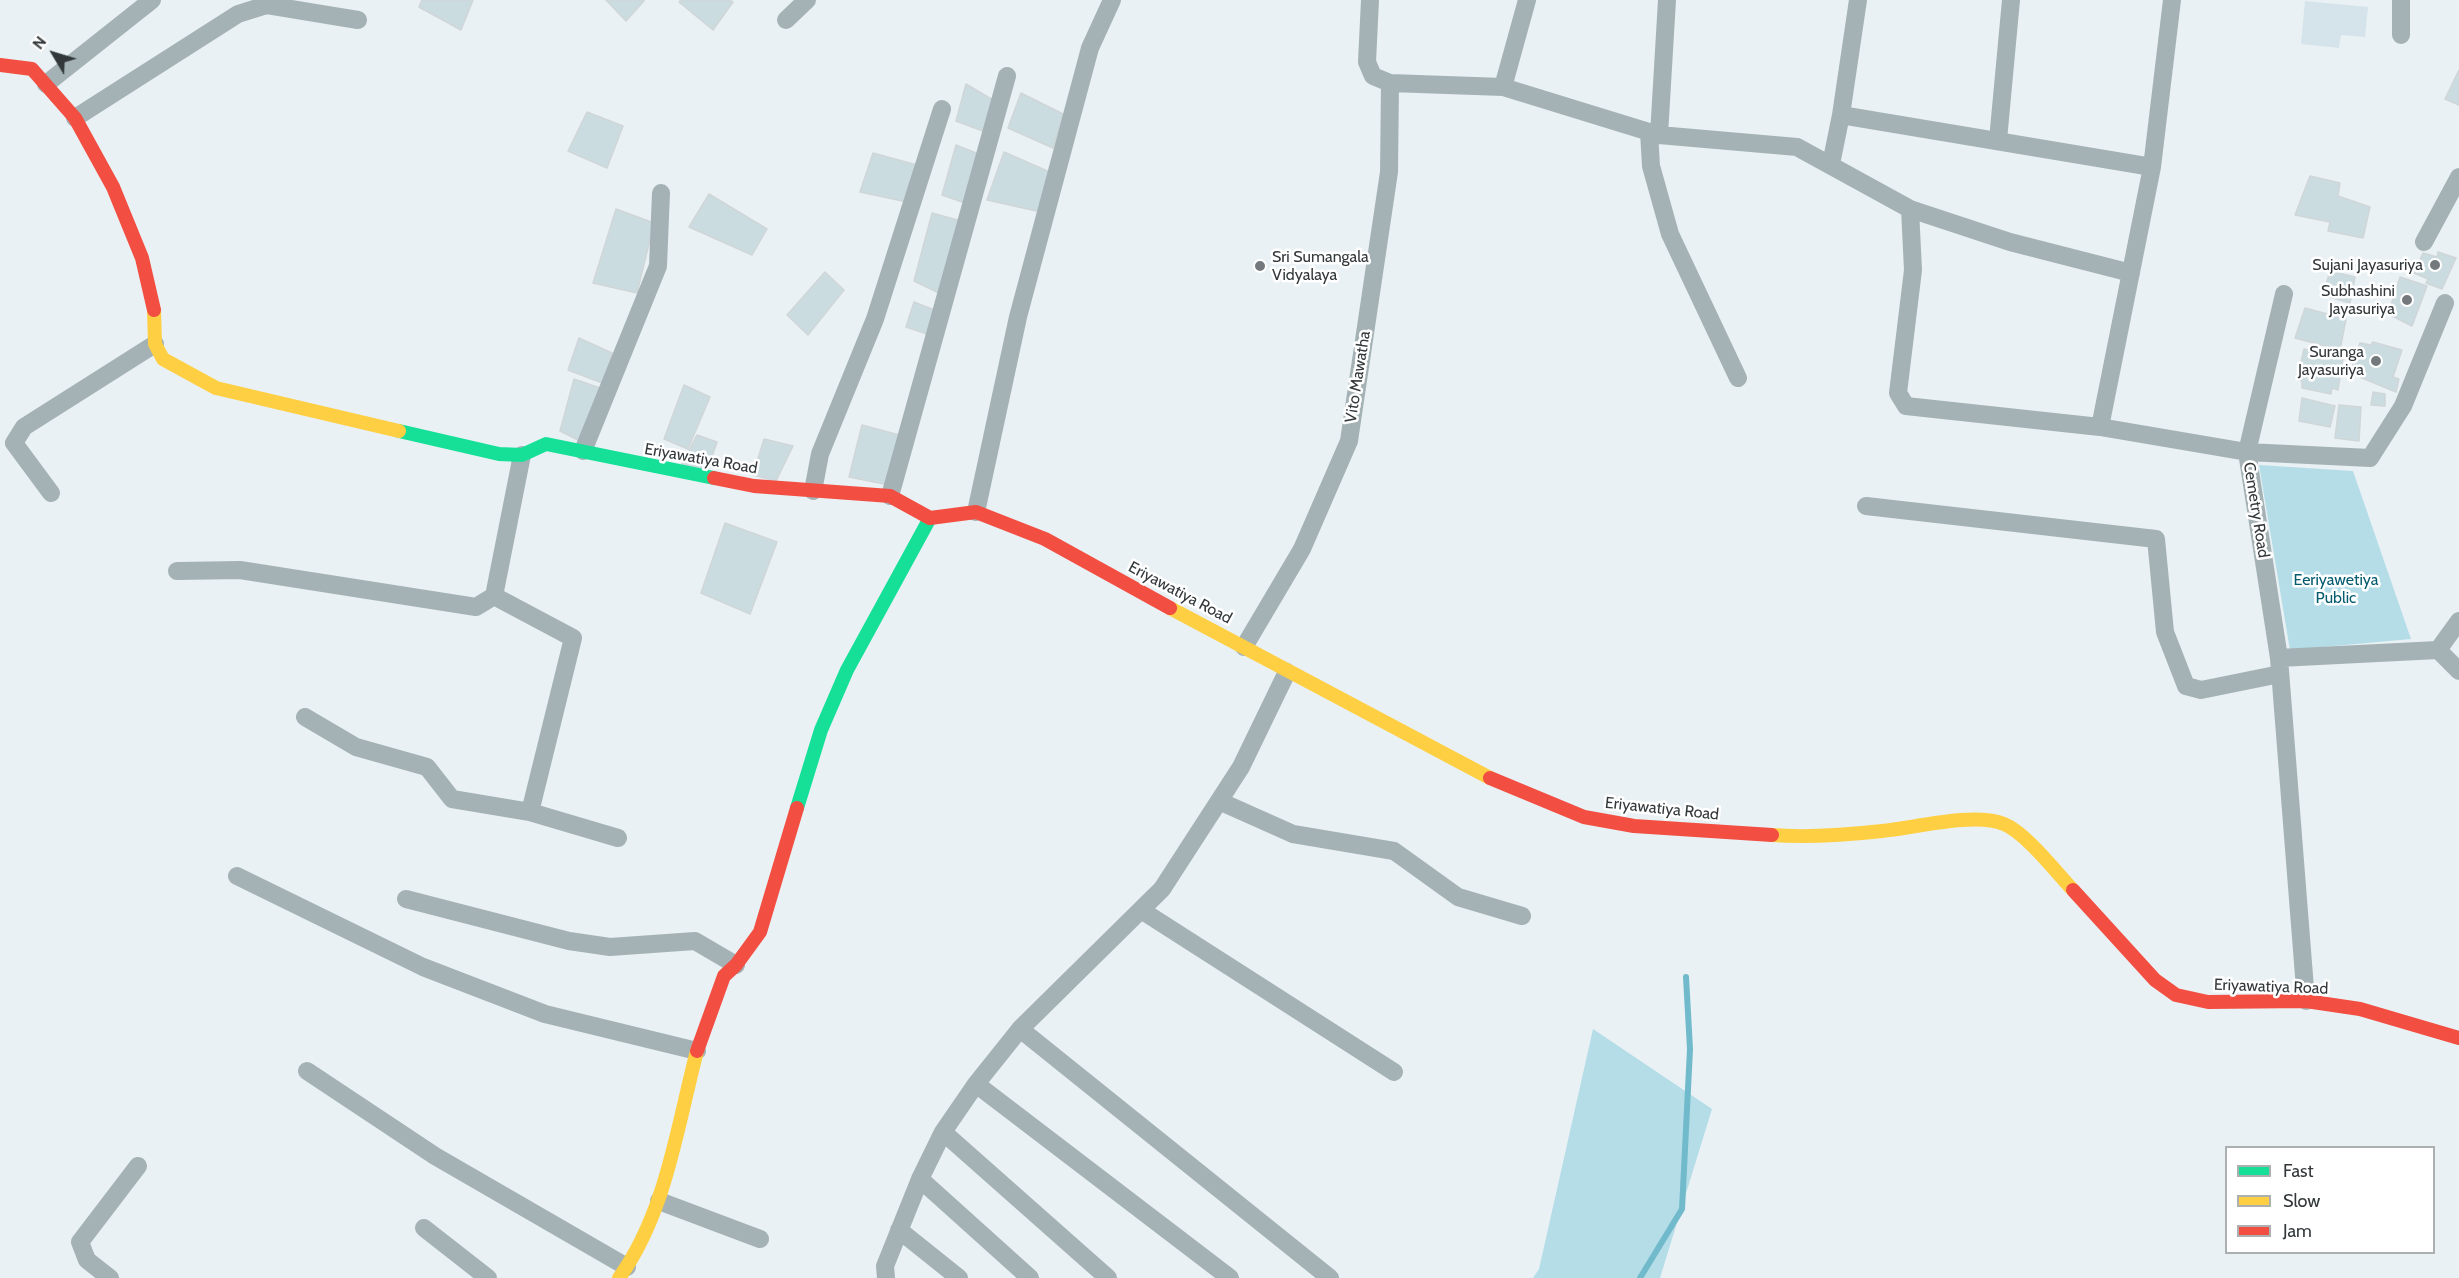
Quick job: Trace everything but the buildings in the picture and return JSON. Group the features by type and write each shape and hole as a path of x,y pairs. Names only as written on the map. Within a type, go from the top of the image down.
{"street":[{"path":"46,84 152,0"},
{"path":"786,20 807,0"},
{"path":"976,512 1018,317 1090,48 1112,0"},
{"path":"1370,0 1368,62 1373,75 1390,83 1503,87 1654,134 1797,147 1910,209 2010,242 2131,273"},
{"path":"1503,87 1527,0"},
{"path":"1667,0 1651,166 1670,234 1738,378"},
{"path":"1831,164 1841,115 1858,0"},
{"path":"1998,140 2011,0"},
{"path":"2100,427 2152,167 2172,0"},
{"path":"2401,35 2402,0"},
{"path":"75,118 238,14 267,5 358,20"},
{"path":"0,65 32,69 75,118 113,187 142,258 154,312 155,344 24,427 14,443 51,493"},
{"path":"890,496 1007,76"},
{"name":"Vito Mawatha","path":"1244,647 1302,549 1349,441 1389,172 1390,83"},
{"path":"813,490 820,454 875,319 942,109"},
{"path":"1841,115 2152,167"},
{"path":"2424,242 2459,177"},
{"path":"583,451 658,266 661,193"},
{"path":"1910,209 1913,270 1898,393 1906,406 2100,427 2247,452 2370,458 2403,406 2445,303"},
{"name":"Cemetry Road","path":"2284,294 2247,452 2280,666 2306,1001"},
{"name":"Eriyawatiya Road","path":"155,344 163,359 216,388 499,454 522,456 546,444 754,486 890,496 930,518 976,512 1045,539 1287,672 1485,776 1584,817 1634,826 1795,837 1881,831 1973,819 2004,824 2030,844 2155,980 2176,995 2208,1002 2306,1001 2360,1009 2459,1038"},
{"path":"177,571 240,570 476,607 494,596 522,456"},
{"path":"1866,506 2156,539 2165,632 2186,686 2201,690 2280,666 2438,650 2459,621"},
{"path":"307,1071 435,1156 623,1272 659,1202 696,1051 718,989 724,976 736,965 760,932 821,730 847,670 930,518"},
{"path":"494,596 573,638 530,812"},
{"path":"2438,650 2459,671"},
{"path":"886,1278 885,1266 899,1230 943,1132 976,1084 1020,1029 1162,889 1241,767 1287,672"},
{"path":"305,717 356,747 427,767 452,799 530,812 618,838"},
{"path":"1219,801 1293,834 1394,851 1458,897 1522,916"},
{"path":"237,876 434,971 545,1014 696,1051"},
{"path":"406,899 569,941 610,946 695,941 736,965"},
{"path":"1141,910 1394,1072"},
{"path":"1020,1029 1330,1278"},
{"path":"976,1084 1230,1278"},
{"path":"943,1132 1108,1278"},
{"path":"110,1278 87,1260 80,1242 138,1166"},
{"path":"920,1179 1030,1278"},
{"path":"659,1202 760,1239"},
{"path":"424,1228 488,1278"},
{"path":"899,1230 959,1278"}],"shaded area":[{"path":"2305,1 2368,7 2365,37 2341,35 2339,48 2301,44"}],"green space":[{"name":"Eeriyawetiya Public","path":"2259,465 2353,471 2411,639 2290,650"},
{"path":"1593,1029 1712,1109 1660,1278 1533,1278 1539,1269"}],"waterway":[{"path":"1640,1278 1682,1209 1690,1049 1686,977"}],"traffic: fast":[{"path":"399,431 499,454 522,455 546,444 714,478"},
{"path":"797,808 821,730 847,670 930,518"}],"traffic: slow":[{"path":"154,310 155,344 163,359 216,388 399,431"},
{"path":"1170,608 1490,778"},
{"path":"1772,835 1841,835 1961,820 1991,821 2004,824 2022,836 2073,890"},
{"path":"619,1278 635,1253 659,1198 697,1051"}],"traffic: jam":[{"path":"0,65 32,69 75,118 113,187 142,258 154,310"},
{"path":"714,478 754,486 890,496 930,518 976,512 1045,539 1170,608"},
{"path":"1490,778 1584,817 1634,826 1772,835"},
{"path":"697,1051 724,976 736,965 760,932 797,808"},
{"path":"2073,890 2155,980 2176,995 2208,1002 2306,1001 2360,1009 2459,1038"}],"place":[{"name":"Sujani Jayasuriya","path":"2435,265"},
{"name":"Sri Sumangala Vidyalaya","path":"1260,266"},
{"name":"Subhashini Jayasuriya","path":"2407,300"},
{"name":"Suranga Jayasuriya","path":"2376,361"}]}
